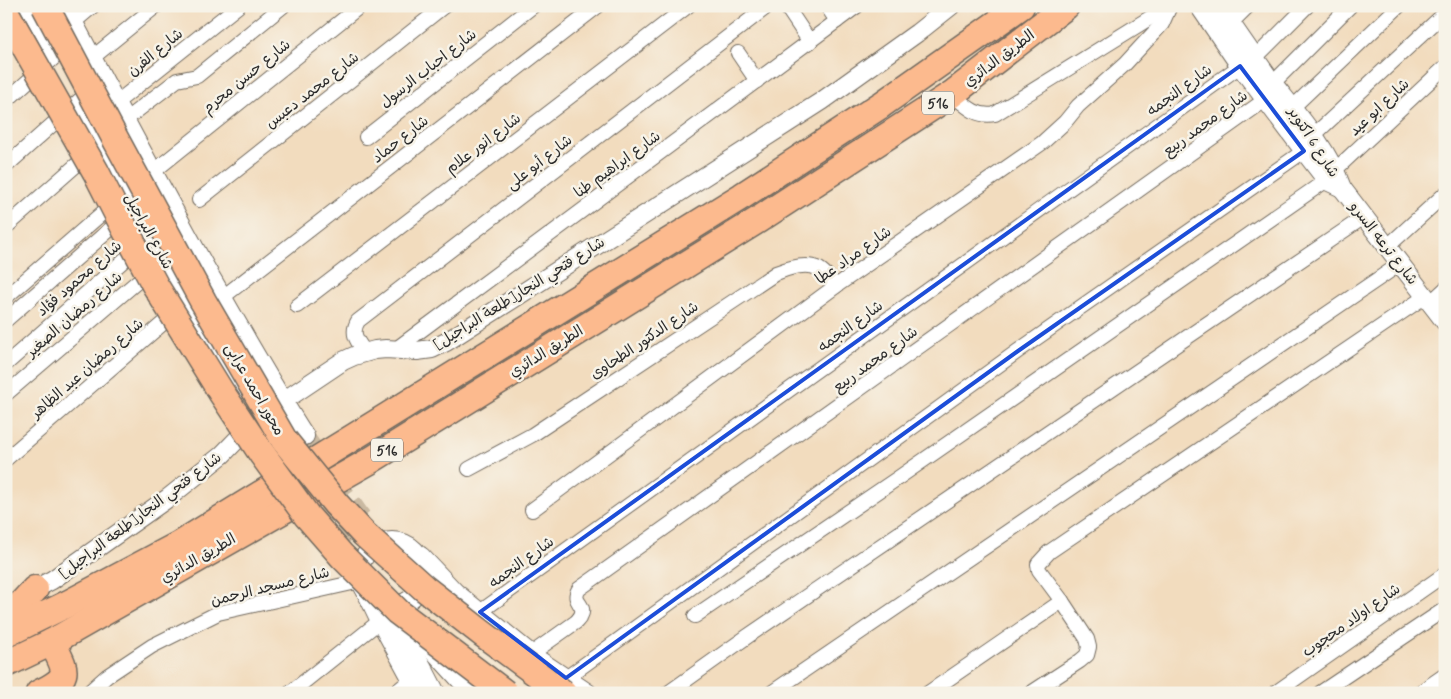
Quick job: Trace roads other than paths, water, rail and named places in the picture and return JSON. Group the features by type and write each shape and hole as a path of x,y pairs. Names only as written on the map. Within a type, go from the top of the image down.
{"highway":[{"name":"محور احمد عرابى","path":"46,6 116,140 204,301 284,440 336,504 364,534 424,588 483,634 565,686"},
{"name":"الطريق الدائري","path":"6,634 96,590 178,545 742,196 881,105 1022,6"},
{"name":"الطريق الدائري","path":"6,664 52,642 368,462 758,220 952,94 1066,6"},
{"name":"محور احمد عرابى","path":"6,13 96,172 156,285 256,446 307,516 342,556 398,612 505,693"},
{"path":"6,620 35,589"},
{"path":"39,693 57,684 63,674 62,663 52,642"}],"street":[{"path":"6,19 20,6"},
{"name":"شارع البراجيل","path":"29,6 80,99 151,237 219,355 279,451"},
{"path":"65,6 152,172 222,297 305,436"},
{"path":"73,22 93,6"},
{"path":"92,58 156,6"},
{"name":"شارع الفرن","path":"116,104 238,6"},
{"path":"125,120 177,80 197,76 283,6"},
{"name":"شارع حسن محرم","path":"152,172 360,6"},
{"name":"شارع محمد دعبس","path":"199,200 444,6"},
{"name":"شارع احباب الرسول","path":"366,136 534,6"},
{"name":"شارع حماد","path":"222,297 598,6"},
{"name":"شارع انور علام","path":"297,306 688,6"},
{"name":"شارع أبو على","path":"365,352 354,335 354,328 358,322 768,6"},
{"path":"786,6 810,42"},
{"path":"827,6 837,21"},
{"name":"شارع ابراهيم طنا","path":"396,349 857,6"},
{"name":"شارع فتحي النجار[طلعة البراجيل]","path":"6,602 52,580 168,498 222,455 258,418 343,361 365,352 386,349 425,350 446,342 822,101 917,33 951,6"},
{"path":"952,94 976,113 982,115 995,114 1170,6"},
{"name":"شارع مراد عطا","path":"532,510 836,286 1042,143 1065,122 1078,106 1125,64 1162,24 1170,6"},
{"name":"شارع 6 اكتوبر","path":"1199,6 1247,62 1273,83 1293,108 1314,136 1335,178"},
{"name":"شارع 6 اكتوبر","path":"1219,6 1231,23 1265,100 1304,151 1335,178"},
{"path":"1231,23 1248,6"},
{"name":"شارع النجمه","path":"480,612 1247,62 1307,6"},
{"path":"1273,83 1350,6"},
{"path":"1293,108 1399,6"},
{"path":"1314,136 1445,12"},
{"path":"738,53 757,81"},
{"path":"6,101 57,56"},
{"name":"شارع ابو عيد","path":"695,616 1335,178 1445,67"},
{"path":"6,166 80,99"},
{"name":"شارع محمد ربيع","path":"531,654 576,622 582,615 583,608 576,598 579,589 1265,100"},
{"path":"6,228 102,142"},
{"path":"565,686 1018,351 1304,151"},
{"name":"شارع ترعه السرو","path":"1335,178 1445,322"},
{"path":"6,297 127,191"},
{"path":"1387,247 1445,194"},
{"path":"6,320 135,208"},
{"path":"668,693 748,636 1364,217"},
{"name":"شارع محمود فؤاد","path":"6,364 151,237"},
{"name":"شارع رمضان الصغير","path":"6,394 164,259"},
{"path":"771,693 1400,264"},
{"name":"شارع الدكتور الطحاوى","path":"469,468 532,435 776,273 793,267 811,266 824,273 836,286"},
{"path":"1032,693 1080,661 1087,655 1088,647 1087,639 1039,570 1038,564 1049,552 1445,289"},
{"name":"شارع رمضان عبد الظاهر","path":"6,460 188,302"},
{"path":"420,556 425,571 424,579 422,586 412,599 392,605 379,602 363,579 368,551 375,536 387,540 402,541 412,546 455,592 531,654 565,686 588,693"},
{"path":"348,547 380,621 416,686 395,693"},
{"name":"شارع اولاد محجوب","path":"1275,693 1445,574"},
{"name":"شارع مسجد الرحمن","path":"88,693 107,676 152,646 218,613 363,579"},
{"path":"928,693 1062,601"},
{"path":"392,605 437,656 460,680 476,693"},
{"path":"392,605 422,666 438,693 460,680"},
{"path":"1320,693 1445,609"},
{"path":"290,693 380,621"},
{"path":"1419,693 1445,675"}],"tunnel":[{"path":"305,436 362,517"},
{"path":"304,486 348,546"}]}
